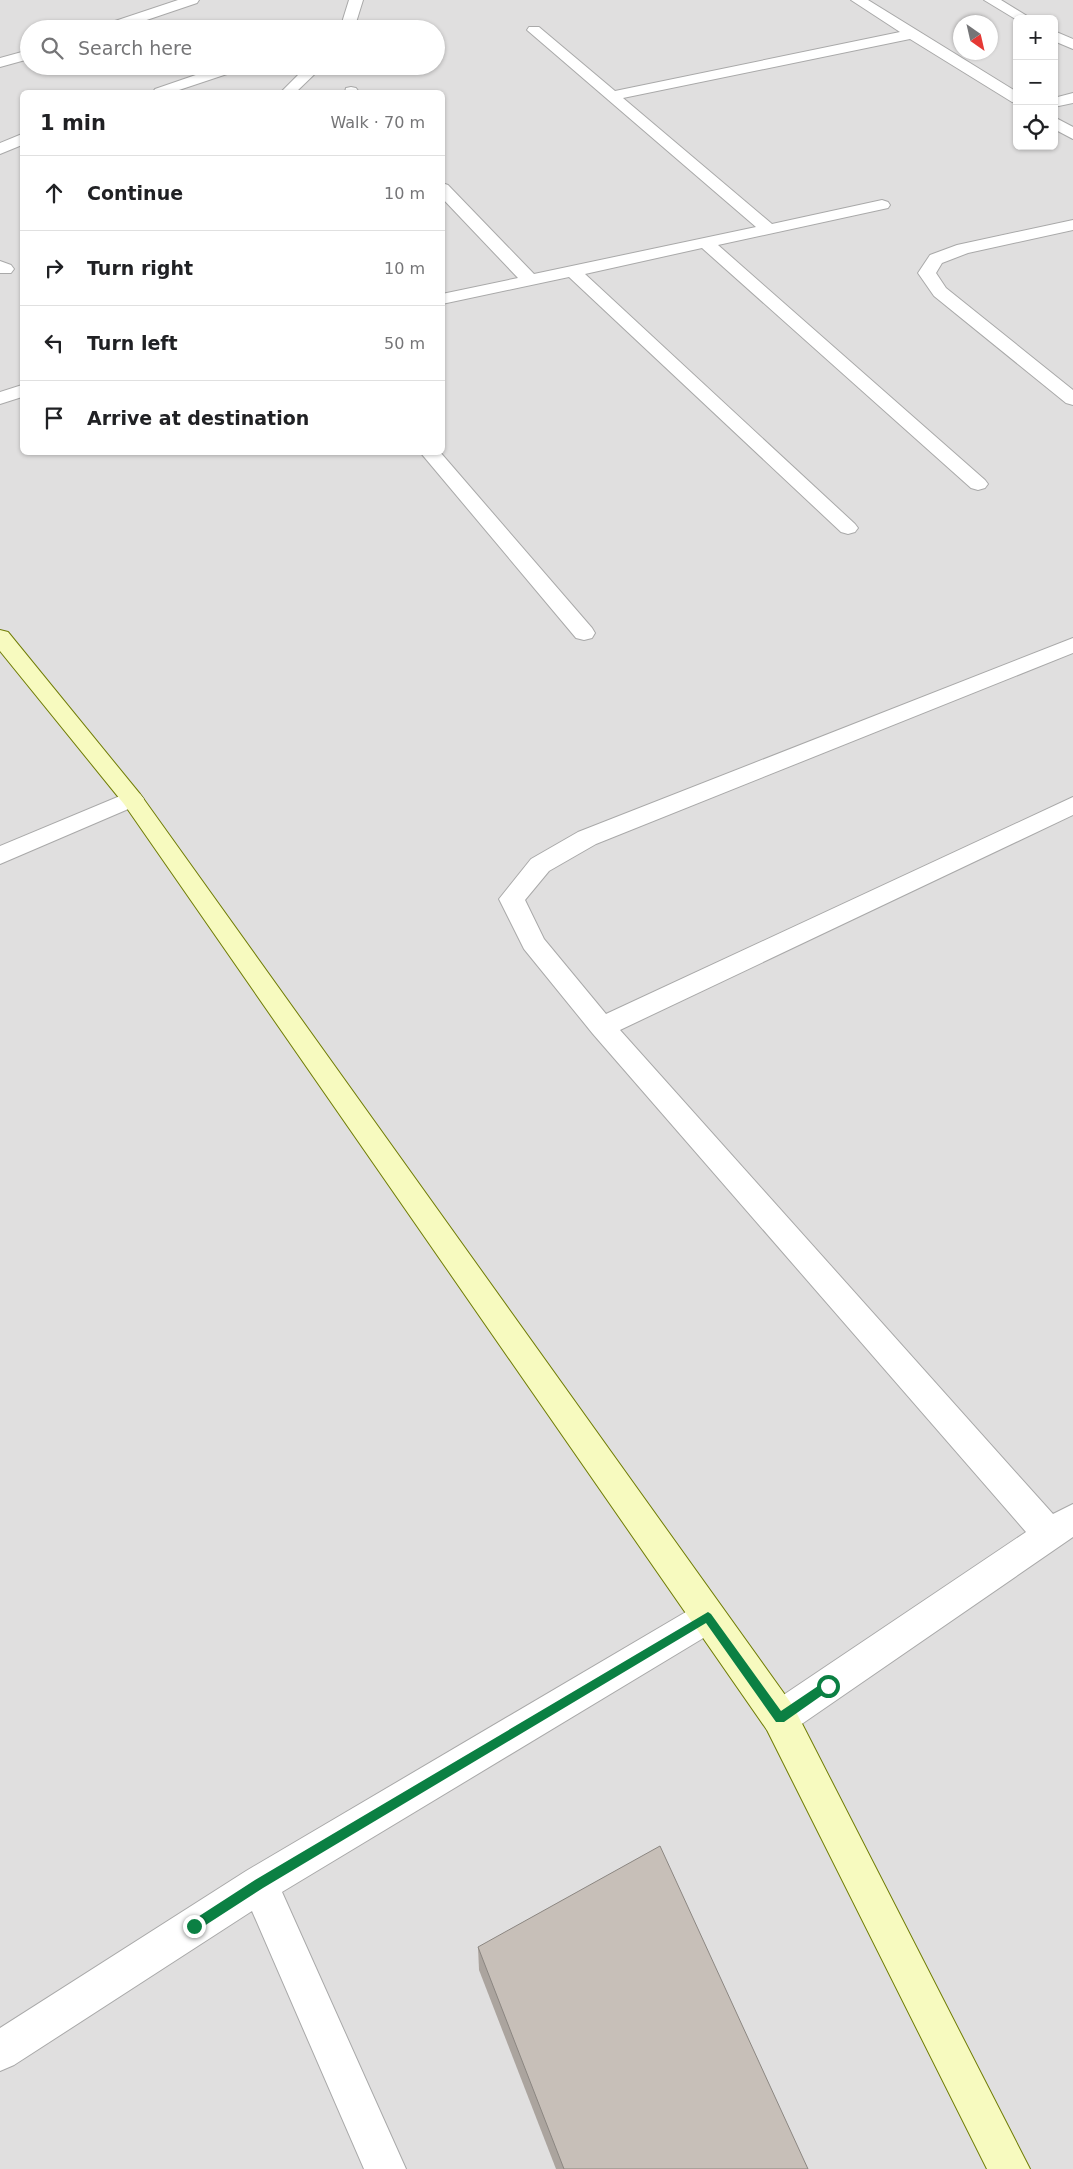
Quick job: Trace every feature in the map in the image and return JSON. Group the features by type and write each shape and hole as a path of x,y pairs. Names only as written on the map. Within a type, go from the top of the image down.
{"main road":[{"path":"0,637 132,799 780,1718 1008,2169"}],"street":[{"path":"132,20 192,0"},
{"path":"349,20 356,0"},
{"path":"858,0 1013,97"},
{"path":"991,0 1018,15"},
{"path":"534,30 768,229"},
{"path":"612,96 912,34"},
{"path":"1058,37 1073,45"},
{"path":"0,63 20,57"},
{"path":"166,90 210,75"},
{"path":"290,90 306,75"},
{"path":"1058,102 1073,98"},
{"path":"1058,125 1073,134"},
{"path":"0,148 20,140"},
{"path":"445,191 530,280"},
{"path":"445,298 882,205"},
{"path":"1073,225 963,249 936,259 927,273 940,292 1073,399"},
{"path":"706,243 978,484"},
{"path":"572,271 848,528"},
{"path":"0,398 20,392"},
{"path":"432,455 584,633"},
{"path":"780,1718 1061,1527 602,1027 533,943 512,899 540,865 587,838 1073,645"},
{"path":"0,856 132,799"},
{"path":"602,1027 1073,805"},
{"path":"0,2051 259,1884 708,1617"},
{"path":"259,1884 385,2169"}],"shaded area":[{"path":"0,0 1073,0 1073,2169 0,2169"}],"building":[{"path":"660,1846 808,2169 564,2169 478,1947"}],"route":[{"path":"194,1926 259,1884 708,1617 780,1718 828,1686"}]}
